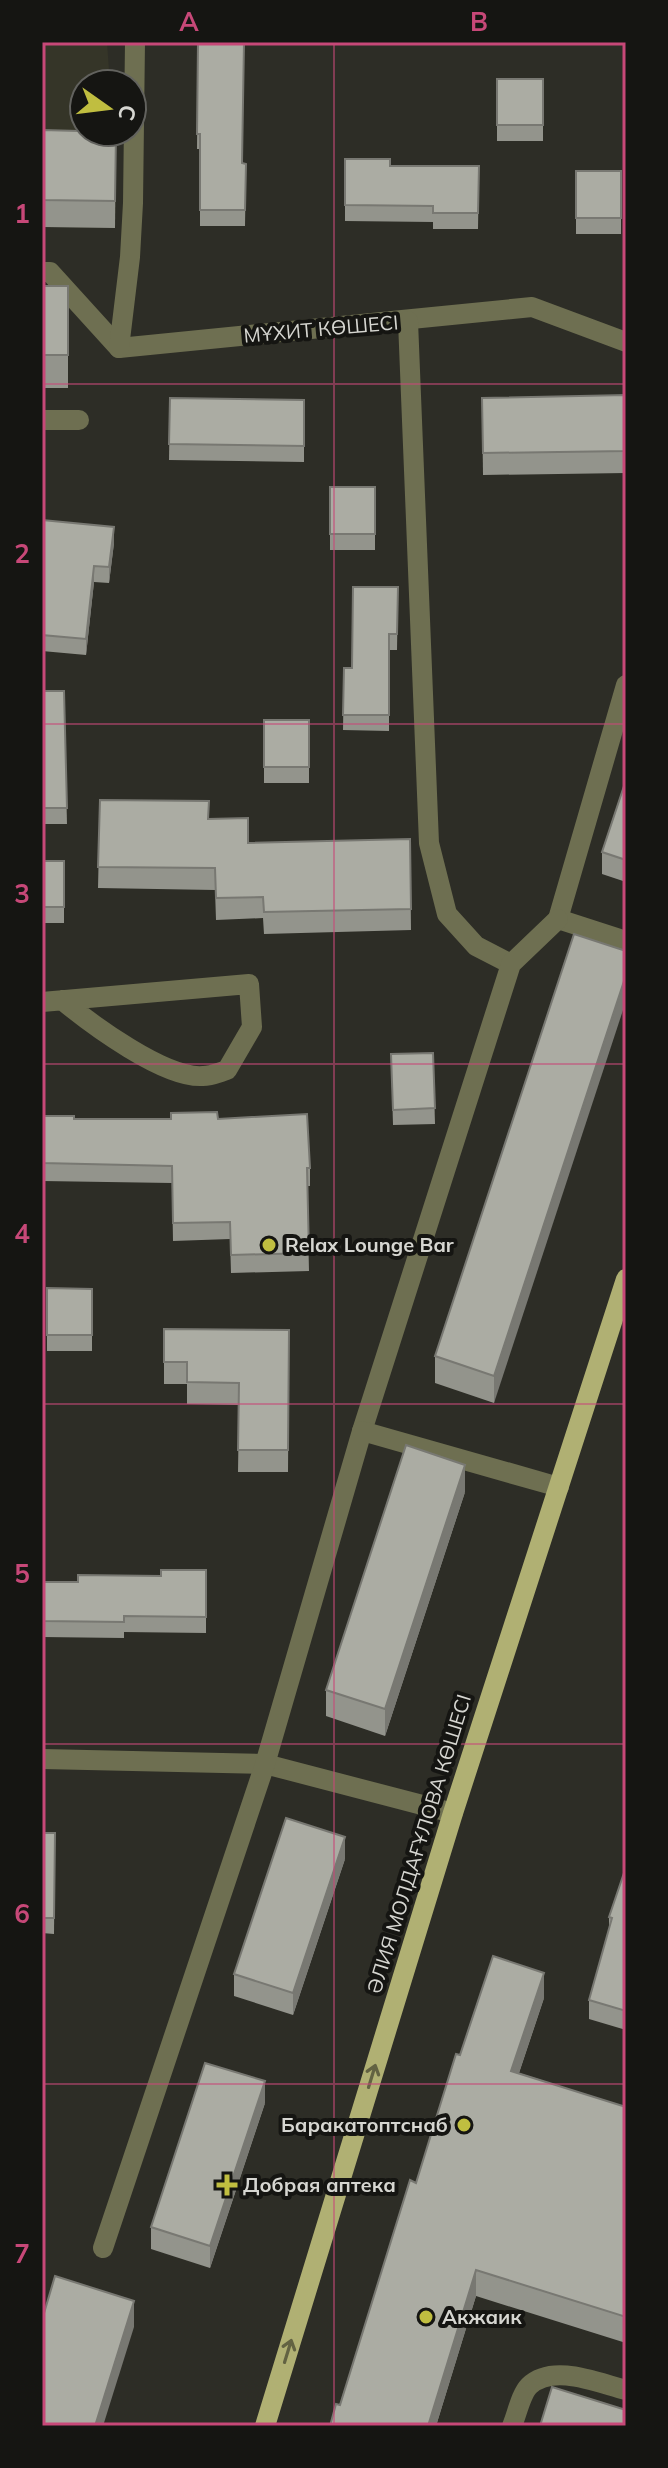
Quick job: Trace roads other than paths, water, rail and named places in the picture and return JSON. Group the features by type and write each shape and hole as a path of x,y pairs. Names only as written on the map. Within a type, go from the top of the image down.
{"main road":[{"name":"ӘЛИЯ МОЛДАҒҰЛОВА КӨШЕСІ","path":"265,2426 453,1813 626,1279"}],"street":[{"path":"119,348 133,203 135,42"},
{"path":"42,272 50,272 119,348"},
{"name":"МҰХИТ КӨШЕСІ","path":"119,348 532,307 626,342"},
{"path":"408,321 429,843 447,914 476,946 511,964"},
{"path":"42,420 79,420"},
{"path":"103,2248 265,1764 362,1431 511,964 558,919 626,685"},
{"path":"558,919 626,941"},
{"path":"249,984 252,1027 227,1070 202,1077 175,1072 52,1001 249,984"},
{"path":"362,1431 559,1487"},
{"path":"42,1759 265,1764 453,1813"},
{"path":"512,2426 527,2387 543,2377 559,2375 626,2390"}],"place":[{"name":"Relax Lounge Bar","path":"269,1245"},
{"name":"Баракатоптснаб","path":"464,2125"},
{"name":"Добрая аптека","path":"227,2185"},
{"name":"Акжаик","path":"426,2317"}]}
